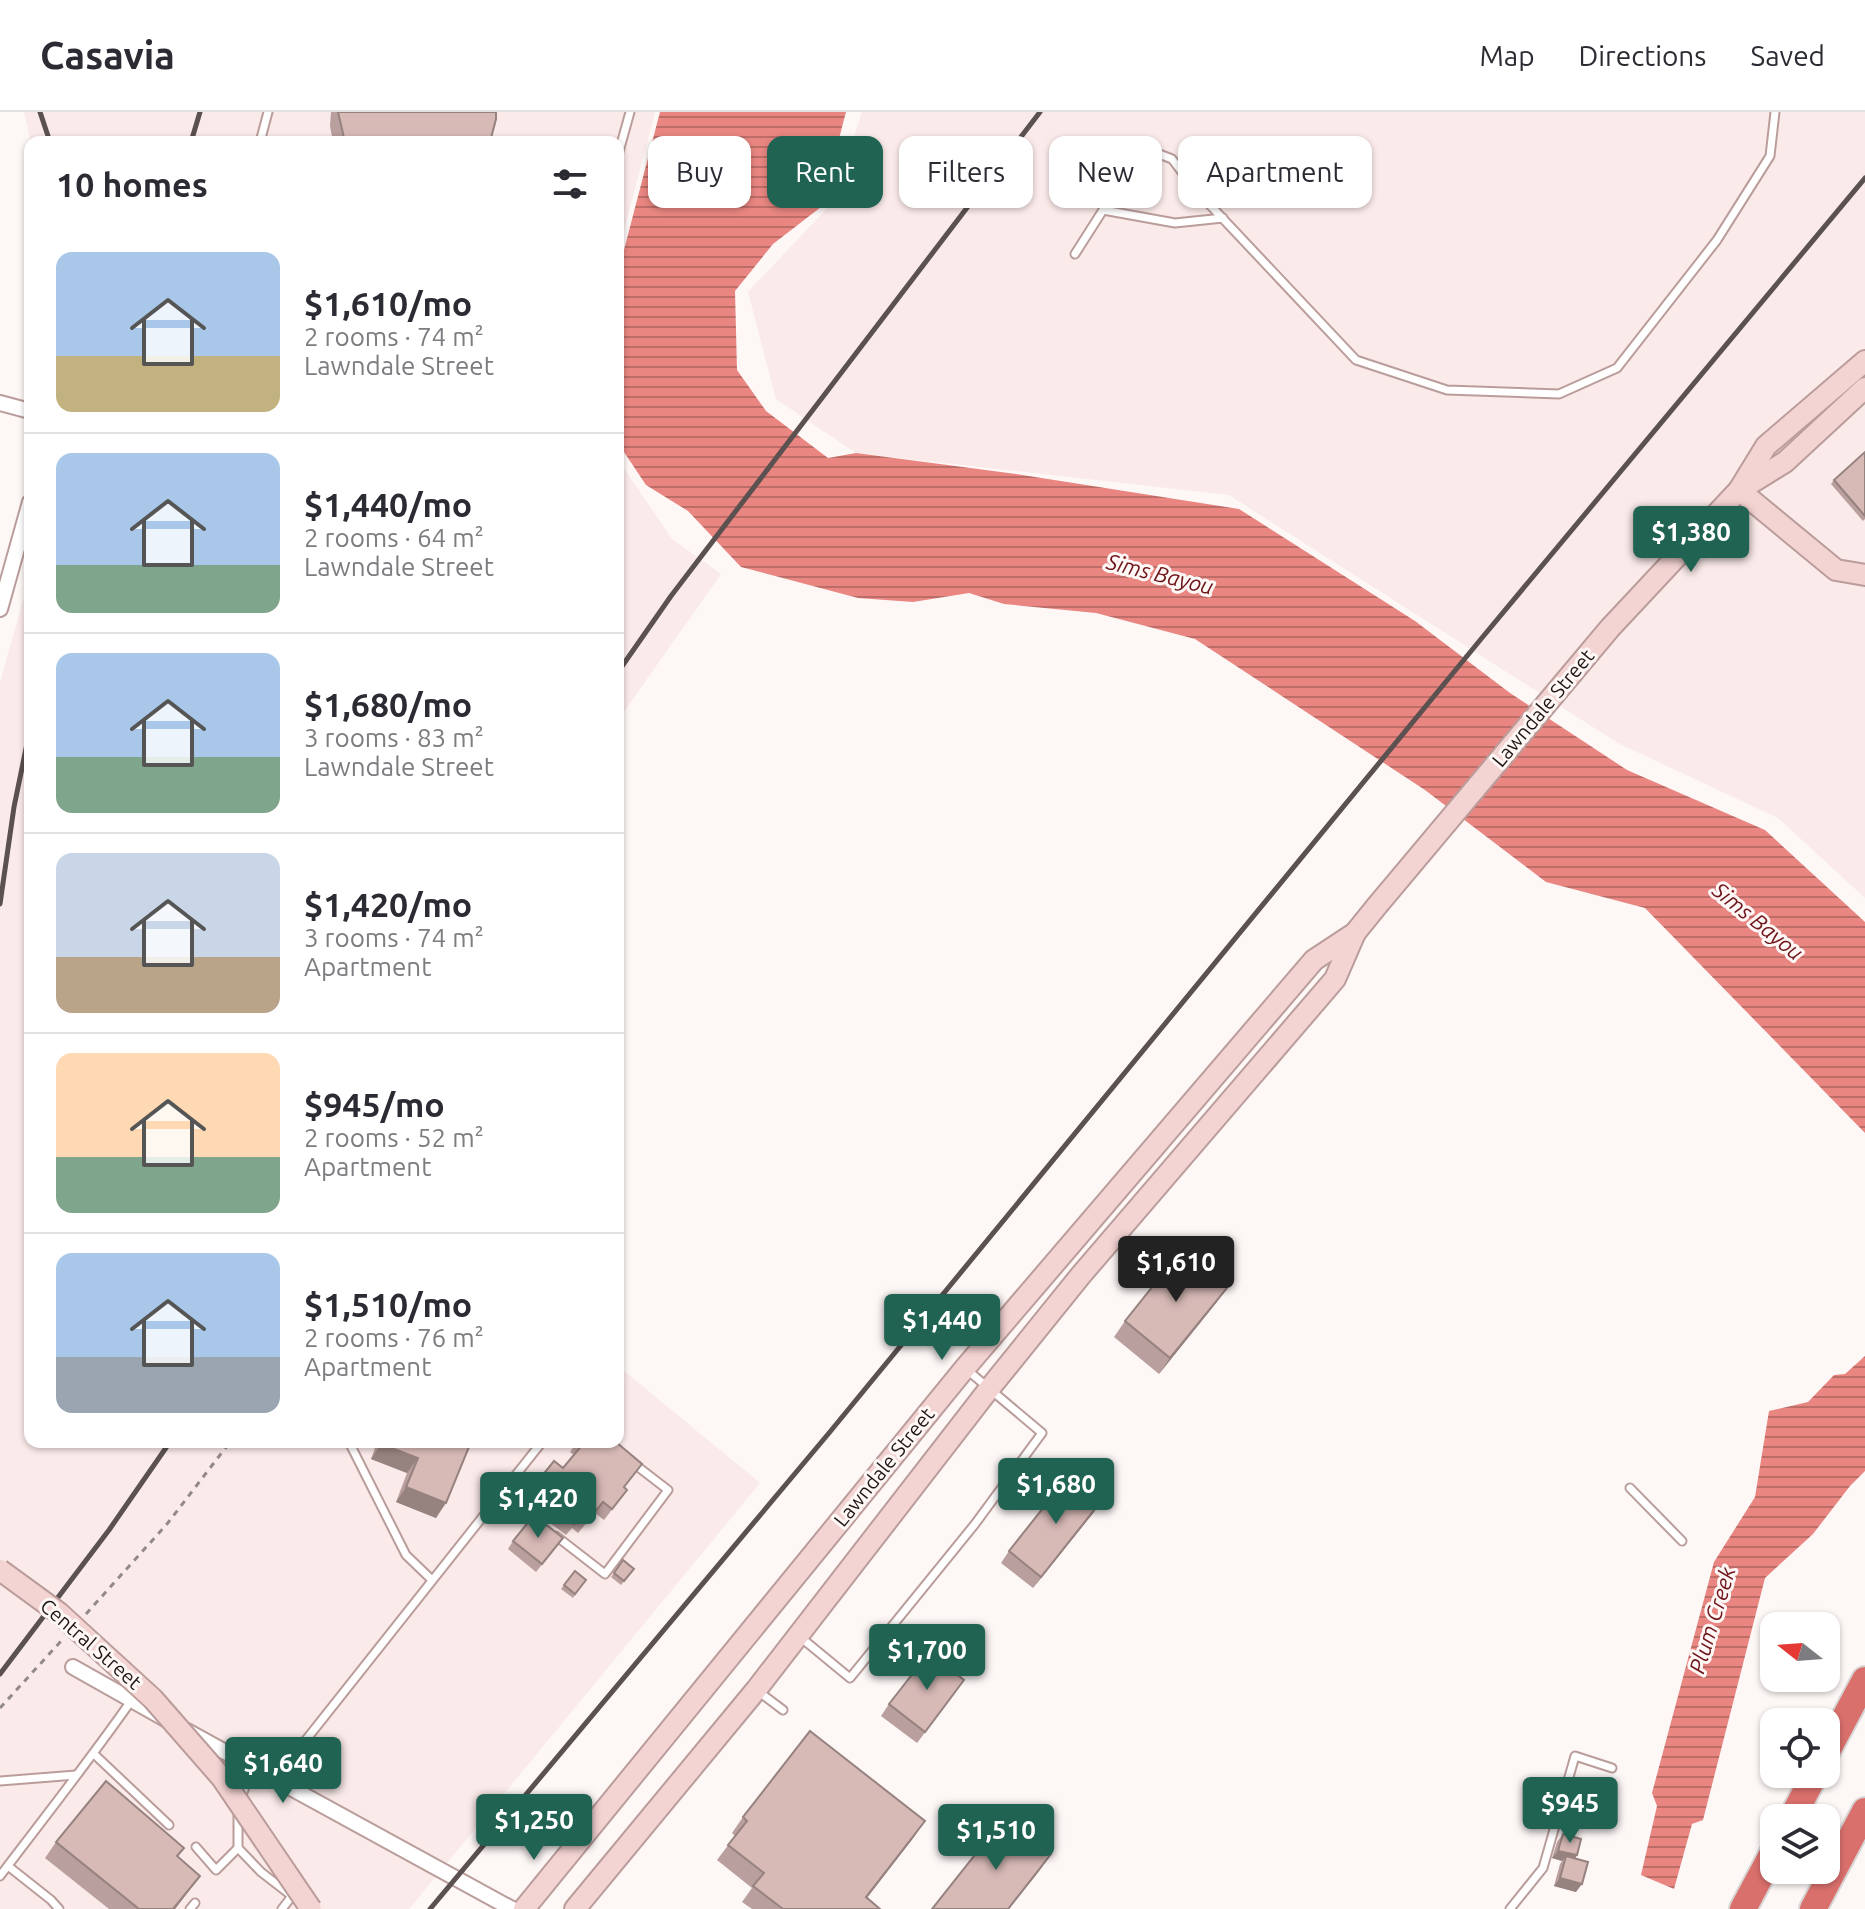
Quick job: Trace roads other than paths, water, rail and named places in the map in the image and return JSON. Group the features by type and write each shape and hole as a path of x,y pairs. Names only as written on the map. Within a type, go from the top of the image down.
{"highway":[{"path":"1840,1727 1865,1680"},
{"path":"1813,1909 1865,1811"},
{"path":"1743,1909 1760,1877"}],"main road":[{"name":"Lawndale Street","path":"575,1909 756,1690 1081,1275 1335,979 1355,933 1376,907 1610,628 1739,490 1766,446 1865,361"},
{"name":"Lawndale Street","path":"1739,490 1785,462 1865,388"},
{"path":"1739,490 1836,570 1865,575"},
{"name":"Lawndale Street","path":"524,1909 965,1368 1314,960 1355,933"},
{"name":"Central Street","path":"0,1570 59,1613 153,1699 222,1778 311,1909"}],"street":[{"path":"0,403 24,409"},
{"path":"0,609 24,523"},
{"name":"Central Street","path":"73,1667 512,1909"}],"lane":[{"path":"262,136 268,112"},
{"path":"623,136 630,112"},
{"path":"1075,254 1103,210 1154,152 1172,159 1194,188 1356,360 1447,390 1559,394 1617,368 1717,240 1770,156 1775,112"},
{"path":"1103,210 1175,223 1223,218"},
{"path":"797,1635 850,1678 975,1524 1042,1433 965,1368"},
{"path":"352,1448 406,1555 432,1580"},
{"path":"275,1779 537,1448"},
{"path":"501,1493 605,1574 668,1490 631,1461"},
{"path":"1630,1488 1682,1541"},
{"path":"756,1690 783,1710"},
{"path":"0,1876 131,1701"},
{"path":"94,1754 169,1825"},
{"path":"1510,1909 1543,1868 1575,1756 1612,1768"},
{"path":"252,1767 238,1807 238,1848 304,1909"},
{"path":"0,1781 76,1775"},
{"path":"196,1847 216,1870 238,1848"},
{"path":"8,1866 59,1909"},
{"path":"282,1909 292,1896"}],"water":[{"name":"Sims Bayou","path":"660,112 846,112 840,136 767,136 767,208 820,208 773,244 735,291 737,370 766,411 828,458 856,453 1239,509 1415,621 1510,693 1627,770 1765,830 1865,922 1865,1133 1645,908 1546,882 1425,790 1195,639 1096,613 1004,604 969,593 913,602 858,598 741,567 688,511 646,485 624,452 624,250 648,158 648,208 751,208 751,136 654,136"},
{"name":"Plum Creek","path":"1865,1356 1865,1471 1813,1534 1765,1578 1703,1820 1692,1824 1674,1889 1641,1875 1657,1806 1652,1793 1714,1562 1755,1497 1769,1411 1808,1402 1834,1375 1845,1374"}],"railway":[{"path":"40,112 48,136"},
{"path":"193,136 200,112"},
{"path":"624,663 671,596 1040,112"},
{"path":"430,1909 829,1433 1481,639 1865,178"},
{"path":"0,904 24,758"},
{"path":"0,1674 109,1530 166,1448"}]}
